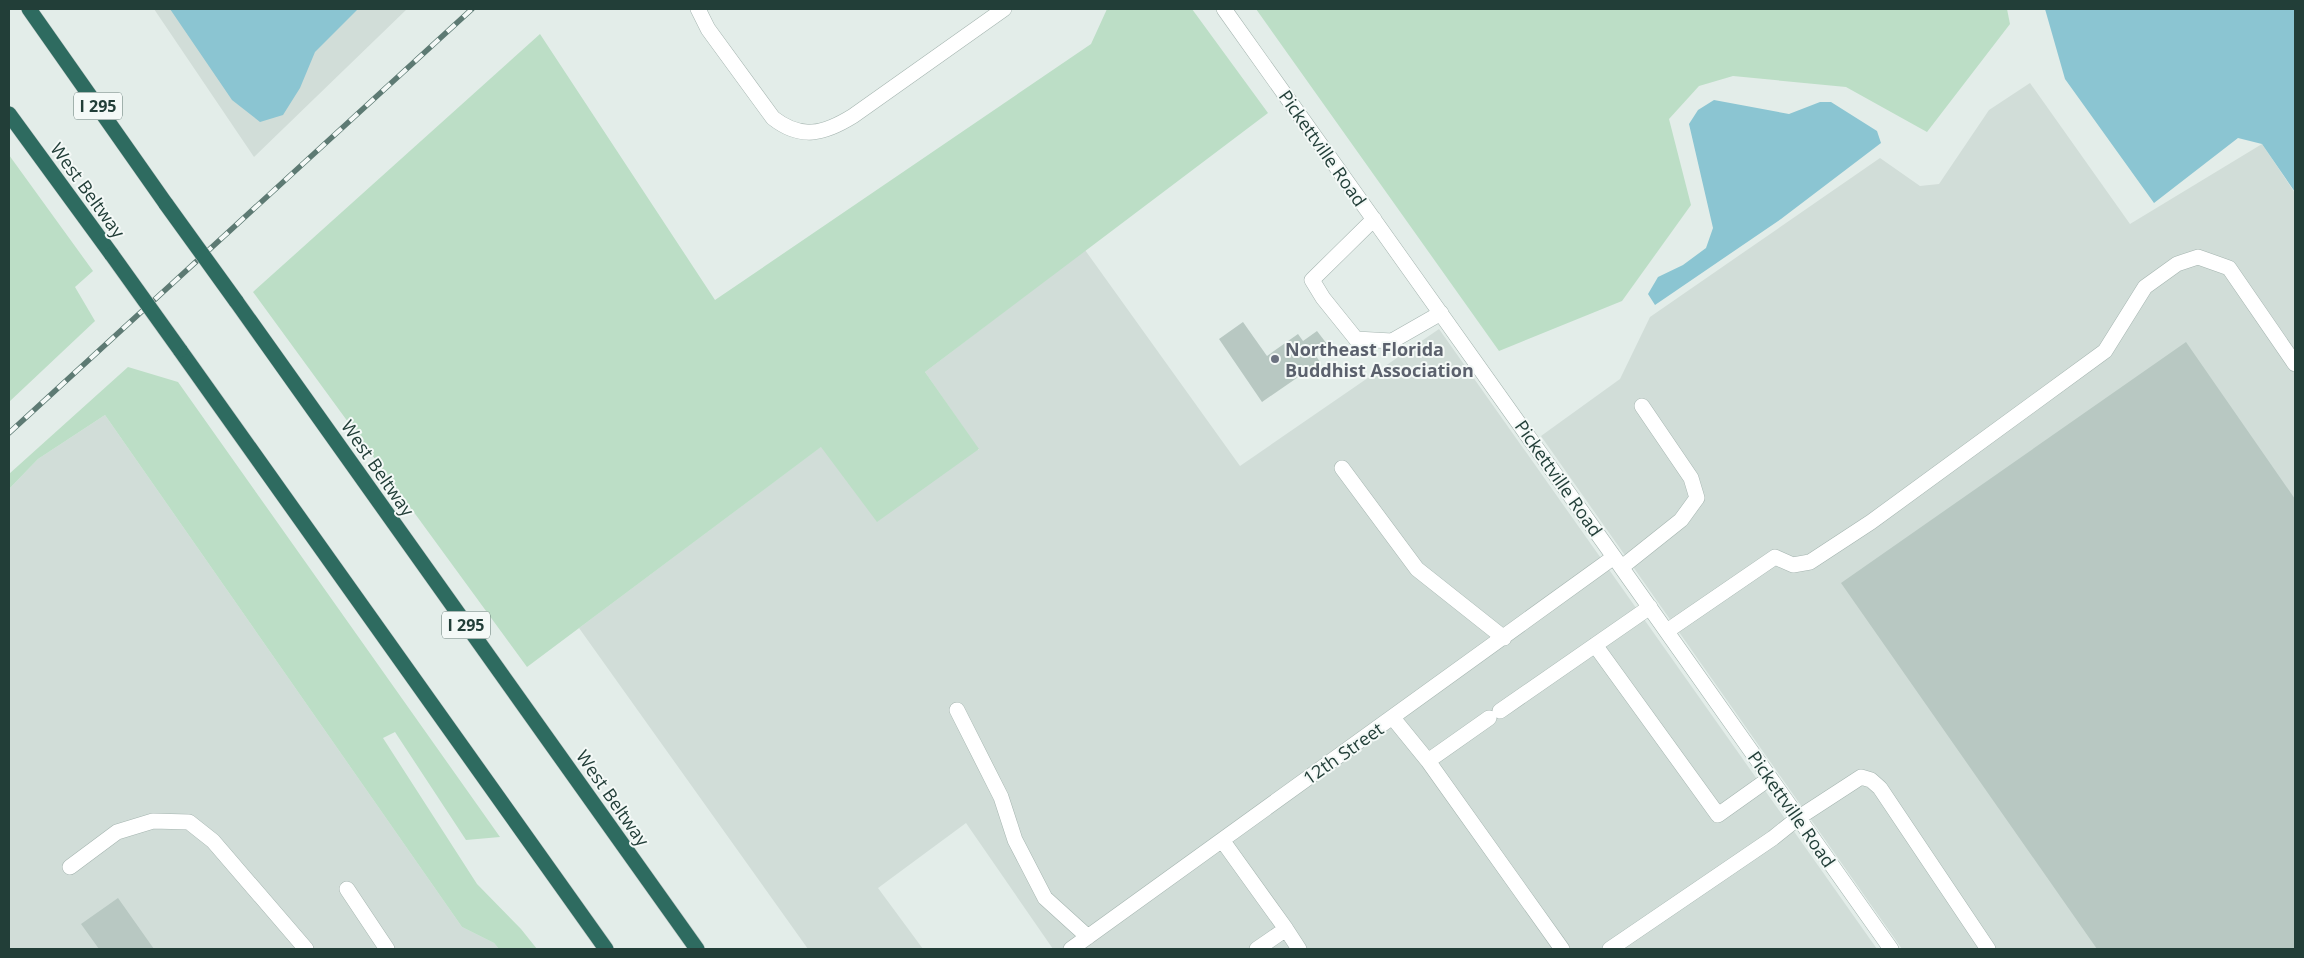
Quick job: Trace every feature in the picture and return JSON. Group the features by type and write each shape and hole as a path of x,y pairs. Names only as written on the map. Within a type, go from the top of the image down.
{"highway":[{"name":"West Beltway","path":"29,9 697,949"},
{"name":"West Beltway","path":"9,114 180,350 606,949"}],"street":[{"path":"698,9 708,28 773,118 785,128 802,133 822,131 836,126 1004,9"},
{"name":"Pickettville Road","path":"1224,9 1650,607 1890,949"},
{"path":"1374,219 1312,280 1323,298 1356,339 1392,341 1441,313"},
{"path":"1667,632 1774,557 1793,564 1810,562 1871,522 2105,351 2145,287 2177,264 2198,257 2229,268 2295,364"},
{"name":"12th Street","path":"1071,949 1088,942 1222,840 1504,638 1681,520 1697,498 1691,478 1642,406"},
{"path":"1342,468 1417,569 1504,638"},
{"path":"1428,761 1650,607"},
{"path":"1595,645 1718,815 1770,778"},
{"path":"957,710 1001,796 1015,840 1045,898 1088,942"},
{"path":"1393,718 1428,761 1562,949"},
{"path":"1610,949 1773,838 1798,818 1861,777 1871,780 1880,788 1988,949"},
{"path":"70,867 117,832 154,821 189,822 213,841 306,949"},
{"path":"1222,840 1299,949"},
{"path":"347,889 387,949"},
{"path":"1256,949 1286,929"}],"shaded area":[{"path":"154,9 407,9 254,157"},
{"path":"2030,83 2130,224 2262,144 2295,193 2295,949 1902,949 1541,436 1620,379 1650,317 1880,158 1920,186 1939,184 1989,110"},
{"path":"1085,250 1240,466 1439,329 1877,949 1053,949 966,823 878,888 923,949 808,949 579,628 822,446 979,450 925,372"},
{"path":"105,415 462,927 494,943 499,949 9,949 9,489 38,459"}],"green space":[{"path":"1107,9 1192,9 1268,113 925,372 979,449 877,522 821,447 527,667 253,292 540,34 715,300 1091,44"},
{"path":"1256,9 2007,9 2010,24 1927,132 1846,87 1733,76 1699,86 1669,119 1691,205 1622,301 1499,351"},
{"path":"9,155 93,271 75,287 95,321 9,402"},
{"path":"128,367 178,382 500,837 466,840 395,732 383,738 477,884 521,929 537,949 499,949 494,943 462,927 105,415 38,459 9,489 9,474"}],"water":[{"path":"170,9 358,9 315,52 300,88 283,115 260,122 232,100"},
{"path":"2045,9 2295,9 2295,192 2262,144 2238,138 2154,203 2065,79"},
{"path":"1714,100 1789,114 1820,102 1831,102 1877,131 1881,143 1781,219 1655,305 1648,294 1658,277 1683,265 1706,248 1713,228 1689,124 1698,110"}],"building":[{"name":"Northeast Florida Buddhist Association","path":"1243,322 1267,356 1298,334 1303,341 1317,331 1327,344 1314,353 1320,362 1262,402 1219,339"},
{"path":"2186,342 2295,499 2295,949 2097,949 1841,583"},
{"path":"118,898 154,949 99,949 81,924"}],"railway":[{"path":"9,433 472,9"}],"place":[{"name":"Northeast Florida Buddhist Association","path":"1275,359"}]}
